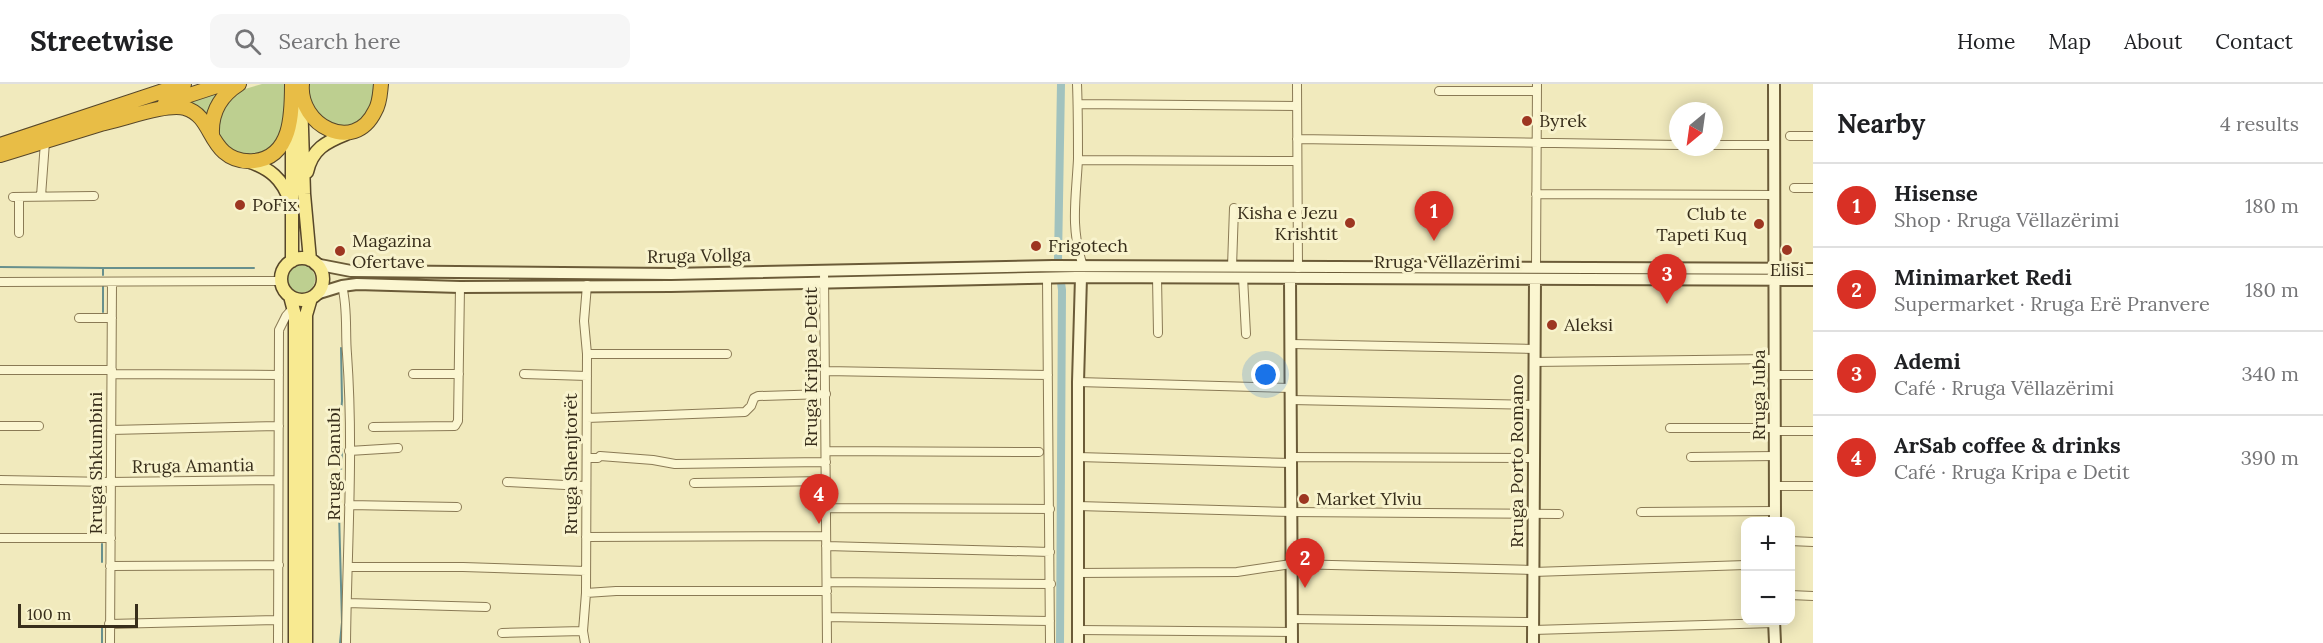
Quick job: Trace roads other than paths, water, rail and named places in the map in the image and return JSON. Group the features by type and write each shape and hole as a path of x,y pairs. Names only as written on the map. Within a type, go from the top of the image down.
{"highway":[{"path":"161,92 175,84"},
{"path":"0,145 184,84"},
{"path":"0,155 223,84"},
{"path":"212,134 218,102 239,84"},
{"path":"100,124 178,107 199,116 226,154 248,162 265,159 279,149 288,133 297,87"},
{"path":"297,87 317,122 330,131 346,134 359,129 369,121 376,110 380,88"}],"main road":[{"name":"Rruga Juba","path":"1774,84 1775,516"},
{"path":"297,87 304,194 313,262 322,277 321,286 306,315 306,643"},
{"path":"292,108 292,261"},
{"path":"304,194 308,167 315,152 325,143 346,134"},
{"path":"248,162 267,169 275,175 285,188 292,208"},
{"path":"295,643 292,302 281,281 284,269 292,261 301,258 313,262"},
{"name":"Rruga Vollga","path":"313,262 351,271 1049,278 1079,272"},
{"name":"Rruga Vollga","path":"314,296 342,286 357,284 460,287 671,286 1053,266 1079,272"},
{"name":"Rruga Vëllazërimi","path":"1079,272 1232,267 1536,267 1775,274 1813,280"},
{"name":"Rruga Vëllazërimi","path":"1079,272 1157,277 1535,279 1775,274 1813,269"},
{"path":"1078,643 1079,272"},
{"path":"1290,278 1292,638"},
{"name":"Rruga Porto Romano","path":"1533,643 1535,279"},
{"path":"292,302 314,296"},
{"path":"1774,625 1774,643"}],"street":[{"path":"1077,84 1078,160 1073,216 1079,272"},
{"path":"1297,84 1298,268"},
{"path":"1439,91 1537,88 1536,267"},
{"path":"1078,104 1297,106"},
{"path":"1790,136 1813,136"},
{"path":"1297,139 1669,145"},
{"path":"41,196 45,142"},
{"path":"1723,145 1773,145"},
{"path":"1078,160 1297,161"},
{"path":"1794,188 1813,188"},
{"path":"1536,194 1774,195"},
{"path":"20,233 16,197 94,196"},
{"path":"1232,267 1234,208"},
{"name":"Rruga Kripa e Detit","path":"825,277 827,643"},
{"path":"1157,277 1158,333"},
{"path":"1243,277 1246,334"},
{"path":"1049,278 1050,643"},
{"path":"0,282 281,281"},
{"name":"Rruga Shkumbini","path":"110,643 112,283"},
{"name":"Rruga Shenjtorët","path":"585,643 583,631 586,593 587,354 584,321 587,285"},
{"name":"Rruga Danubi","path":"342,286 345,299 350,396 346,643"},
{"path":"374,427 455,426 458,421 460,287"},
{"path":"278,643 280,325 292,302"},
{"path":"79,318 112,318"},
{"path":"1291,344 1534,349"},
{"path":"587,354 727,354"},
{"path":"1534,362 1775,359"},
{"path":"0,370 279,375"},
{"path":"826,371 1048,375"},
{"path":"413,374 459,374"},
{"path":"524,374 587,376"},
{"path":"1775,375 1813,375"},
{"path":"1078,382 1291,388"},
{"path":"586,418 745,412 750,409 754,398 758,396 826,394"},
{"path":"1291,400 1534,405"},
{"path":"0,426 39,426"},
{"path":"111,429 279,426"},
{"path":"1670,428 1813,431"},
{"path":"349,451 398,448"},
{"path":"826,451 1039,452"},
{"path":"587,458 600,456 675,464 826,462"},
{"path":"1691,457 1775,456"},
{"path":"1078,458 1291,460 1533,458"},
{"name":"Rruga Amantia","path":"0,480 110,482 278,480"},
{"path":"694,483 826,481"},
{"path":"507,482 584,486 586,488"},
{"path":"1775,486 1813,486"},
{"path":"349,505 457,507"},
{"path":"1078,506 1291,512 1559,514"},
{"path":"826,508 1050,509"},
{"path":"1641,512 1775,516"},
{"path":"586,537 826,536"},
{"path":"0,538 111,538"},
{"path":"1795,541 1813,542"},
{"path":"826,546 1050,552"},
{"path":"1077,573 1237,572 1291,564 1533,571 1741,565"},
{"path":"110,566 279,565"},
{"path":"349,567 463,567 586,572"},
{"path":"827,582 1051,584"},
{"path":"586,593 827,591"},
{"path":"1795,595 1813,596"},
{"path":"347,603 486,607"},
{"path":"827,617 1050,621"},
{"path":"109,624 278,620"},
{"path":"1292,620 1533,626 1741,623"},
{"path":"1079,630 1292,638"},
{"path":"502,633 583,631"}],"waterway":[{"path":"1060,643 1062,290 1058,260 1061,84"},
{"path":"0,267 103,268 103,275"},
{"path":"103,268 254,268"},
{"path":"103,286 103,312"},
{"path":"340,643 342,622 339,512 342,450 339,436 342,401 341,348"},
{"path":"103,453 103,477"},
{"path":"102,486 102,511"},
{"path":"102,524 102,535"},
{"path":"102,544 102,562"},
{"path":"102,628 102,643"}],"place":[{"name":"Byrek","path":"1527,121"},
{"name":"PoFix","path":"240,205"},
{"name":"Kisha e Jezu Krishtit","path":"1350,223"},
{"name":"Club te Tapeti Kuq","path":"1759,224"},
{"name":"Hisense","path":"1434,241"},
{"name":"Frigotech","path":"1036,246"},
{"name":"Elisi","path":"1787,250"},
{"name":"Magazina Ofertave","path":"340,251"},
{"name":"Ademi","path":"1667,304"},
{"name":"Aleksi","path":"1552,325"},
{"name":"Market Ylviu","path":"1304,499"},
{"name":"ArSab coffee & drinks","path":"819,524"},
{"name":"Minimarket Redi","path":"1305,588"}]}
